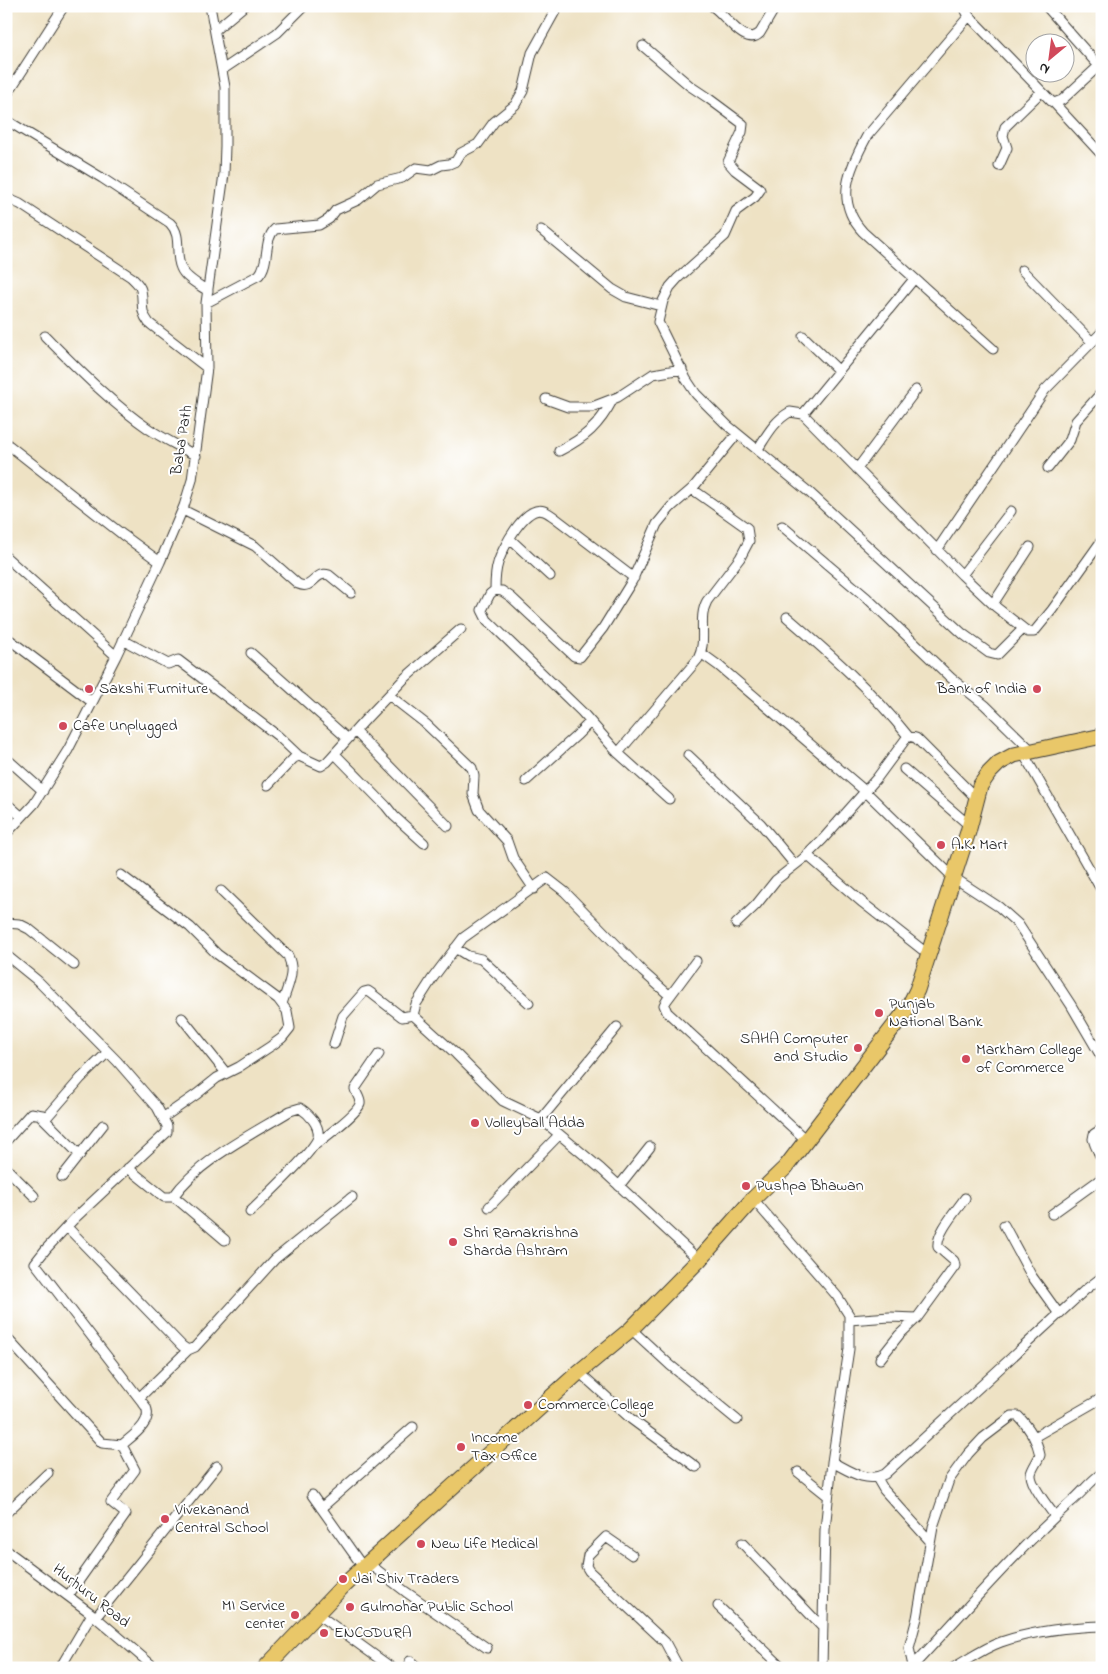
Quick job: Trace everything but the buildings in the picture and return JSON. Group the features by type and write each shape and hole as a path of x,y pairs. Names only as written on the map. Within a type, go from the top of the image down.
{"main road":[{"path":"265,1668 316,1613 366,1565 579,1372 631,1329 699,1260 753,1199 784,1168 908,1008 917,990 929,955 970,826 980,786 988,772 1014,755 1102,736"}],"street":[{"path":"6,96 64,6"},
{"name":"Baba Path","path":"6,834 43,791 68,750 116,656 160,562 183,510 192,480 207,368 206,302 224,174 226,112 222,70 210,6"},
{"path":"215,30 244,6"},
{"path":"222,70 277,33 304,6"},
{"path":"206,302 259,275 264,268 270,237 275,229 319,225 336,210 358,200 380,182 402,178 416,168 431,170 440,165 453,163 461,153 478,144 494,122 520,99 532,53 558,6"},
{"path":"712,6 739,32 748,38 752,38 760,34 776,6"},
{"path":"963,6 969,16 1102,155"},
{"path":"1046,6 1100,64 1062,100 1054,103"},
{"path":"969,16 867,136 849,176 847,205 856,225 993,349"},
{"path":"643,46 690,86 743,124 742,132 728,162 760,190 755,197 736,211 725,236 678,278 666,294 661,306 658,322 696,394 737,434 758,449 810,493 963,634 989,653 997,655 1023,629"},
{"path":"999,166 1007,148 1003,136 1005,127 1041,92"},
{"path":"6,120 102,178 170,223 178,235 180,268 208,291"},
{"path":"6,198 20,204 131,277 138,284 141,291 142,309 149,323 207,368"},
{"path":"541,230 612,289 626,297 661,306"},
{"path":"1022,270 1092,342"},
{"path":"803,414 914,278"},
{"path":"937,550 1045,390 1102,332"},
{"path":"46,336 81,373 114,402 149,428 196,456"},
{"path":"803,336 839,371"},
{"path":"546,399 568,407 592,407 613,399 653,374 682,369"},
{"path":"857,469 916,390"},
{"path":"1048,468 1070,440 1076,421 1102,392"},
{"path":"559,451 581,438 599,422 613,399"},
{"path":"758,449 782,416 790,412 803,414 962,575 993,604 1028,632 1034,632 1052,610 1102,540"},
{"path":"495,590 502,591 511,597 563,648 577,658 603,628 634,578 657,524 671,507 692,489 737,434"},
{"path":"6,443 123,536 160,562"},
{"path":"618,752 698,659 704,639 703,608 740,558 749,540 747,528 692,489"},
{"path":"183,510 255,546 298,584 308,585 325,573 351,593"},
{"path":"634,578 544,511 538,510 525,517 498,560 495,574 495,590 483,607 484,616 546,676 618,752 668,799"},
{"path":"962,575 1011,511"},
{"path":"782,526 867,598 951,678 985,705 1028,752 1102,891"},
{"path":"510,539 550,576"},
{"path":"993,604 1030,547"},
{"path":"6,557 116,656"},
{"path":"787,617 859,681 886,709 908,736 916,738 977,799"},
{"path":"123,640 168,664 178,660 278,736 299,756 321,766 335,754 405,678 461,629"},
{"path":"6,638 92,702"},
{"path":"251,653 348,739"},
{"path":"701,653 719,666 865,790 953,878 999,907 1018,924 1071,1005 1102,1058"},
{"path":"390,696 426,724 472,768 474,776 473,794 479,810 507,841 513,858 534,889"},
{"path":"526,780 590,722"},
{"path":"355,731 448,826"},
{"path":"736,924 756,905 776,880 808,854 829,832 877,778 908,736"},
{"path":"335,754 394,816 424,843"},
{"path":"688,755 761,824 795,865"},
{"path":"268,785 294,758 299,756"},
{"path":"6,758 43,791"},
{"path":"904,769 970,826"},
{"path":"6,803 22,817"},
{"path":"808,854 863,903 929,955"},
{"path":"121,875 190,928 217,954 278,999 286,1011 289,1021 290,1028 287,1033 254,1058 217,1078 164,1117"},
{"path":"413,1015 416,1004 455,948 468,934 547,878 550,878 565,892 643,972 670,996"},
{"path":"221,892 288,956 292,964 292,972 282,1004"},
{"path":"6,923 19,924 29,929 74,965"},
{"path":"455,948 468,956 481,959 529,1004"},
{"path":"6,955 38,981 108,1052 158,1107 167,1126 167,1132 66,1227 36,1260 36,1266 76,1313 146,1407 147,1421 122,1446"},
{"path":"696,961 664,1005 666,1012 806,1140"},
{"path":"334,1044 343,1016 364,992 368,991 402,1017 413,1015"},
{"path":"413,1015 456,1054 503,1101 541,1119 619,1186 699,1260"},
{"path":"182,1018 226,1073"},
{"path":"541,1119 617,1027"},
{"path":"6,1141 31,1113 46,1117 51,1114 82,1078 108,1052"},
{"path":"250,1212 313,1147 358,1108 360,1100 355,1089 380,1054"},
{"path":"173,1197 181,1186 218,1156 296,1108 303,1110 312,1119 317,1128 318,1135 313,1147"},
{"path":"40,1115 80,1155"},
{"path":"62,1177 103,1125"},
{"path":"1102,1128 1094,1134 1093,1139 1102,1160"},
{"path":"489,1206 559,1135"},
{"path":"619,1186 650,1147"},
{"path":"6,1168 34,1196"},
{"path":"128,1168 164,1197 173,1197 225,1240"},
{"path":"1052,1214 1102,1178"},
{"path":"140,1397 188,1350 195,1347 275,1259 352,1197"},
{"path":"880,1359 899,1335 917,1318 955,1266 954,1261 938,1247 938,1241 940,1234 966,1198"},
{"path":"753,1199 838,1296 849,1315 849,1349 832,1462 825,1530 822,1668"},
{"path":"1004,1225 1031,1275 1059,1314"},
{"path":"66,1227 188,1350"},
{"path":"832,1462 862,1477 877,1478 885,1474 1059,1314 1102,1277"},
{"path":"849,1320 890,1317 917,1318"},
{"path":"631,1329 737,1420"},
{"path":"6,1337 102,1443 122,1446"},
{"path":"579,1372 631,1418 696,1468"},
{"path":"1034,1437 1102,1398"},
{"path":"912,1667 909,1648 917,1618 930,1541 949,1480 968,1454 983,1438 1015,1414 1028,1426 1034,1437 1040,1455 1031,1474 1032,1478 1039,1493 1055,1516"},
{"path":"321,1508 413,1426"},
{"path":"68,1596 126,1514 111,1502 135,1470 122,1446"},
{"path":"60,1668 94,1615 217,1466"},
{"path":"798,1472 828,1496"},
{"path":"6,1513 48,1473"},
{"path":"912,1667 1055,1516 1078,1496 1092,1480 1102,1473"},
{"path":"877,1478 884,1490 930,1541"},
{"path":"312,1495 366,1565 487,1648"},
{"path":"632,1555 606,1537 588,1555 586,1566 665,1642 679,1668"},
{"path":"742,1543 823,1628"},
{"name":"Hurhuru Road","path":"6,1550 94,1615 155,1668"},
{"path":"718,1606 783,1668"},
{"path":"316,1613 392,1668"},
{"path":"953,1668 1000,1642 1038,1632 1084,1626 1102,1626"},
{"path":"410,1661 418,1668"}],"place":[{"name":"Sakshi Furniture","path":"89,689"},
{"name":"Bank of India","path":"1037,689"},
{"name":"Cafe Unplugged","path":"63,726"},
{"name":"A.K. Mart","path":"941,845"},
{"name":"Punjab National Bank","path":"879,1013"},
{"name":"SAHA Computer and Studio","path":"858,1048"},
{"name":"Markham College of Commerce","path":"966,1059"},
{"name":"Volleyball Adda","path":"475,1123"},
{"name":"Pushpa Bhawan","path":"746,1186"},
{"name":"Shri Ramakrishna Sharda Ashram","path":"453,1242"},
{"name":"Commerce College","path":"528,1405"},
{"name":"Income Tax Office","path":"461,1447"},
{"name":"Vivekanand Central School","path":"165,1519"},
{"name":"New Life Medical","path":"421,1544"},
{"name":"Jai Shiv Traders","path":"343,1579"},
{"name":"Gulmohar Public School","path":"350,1607"},
{"name":"MI Service center","path":"295,1615"},
{"name":"ENCODURA","path":"324,1633"}]}
